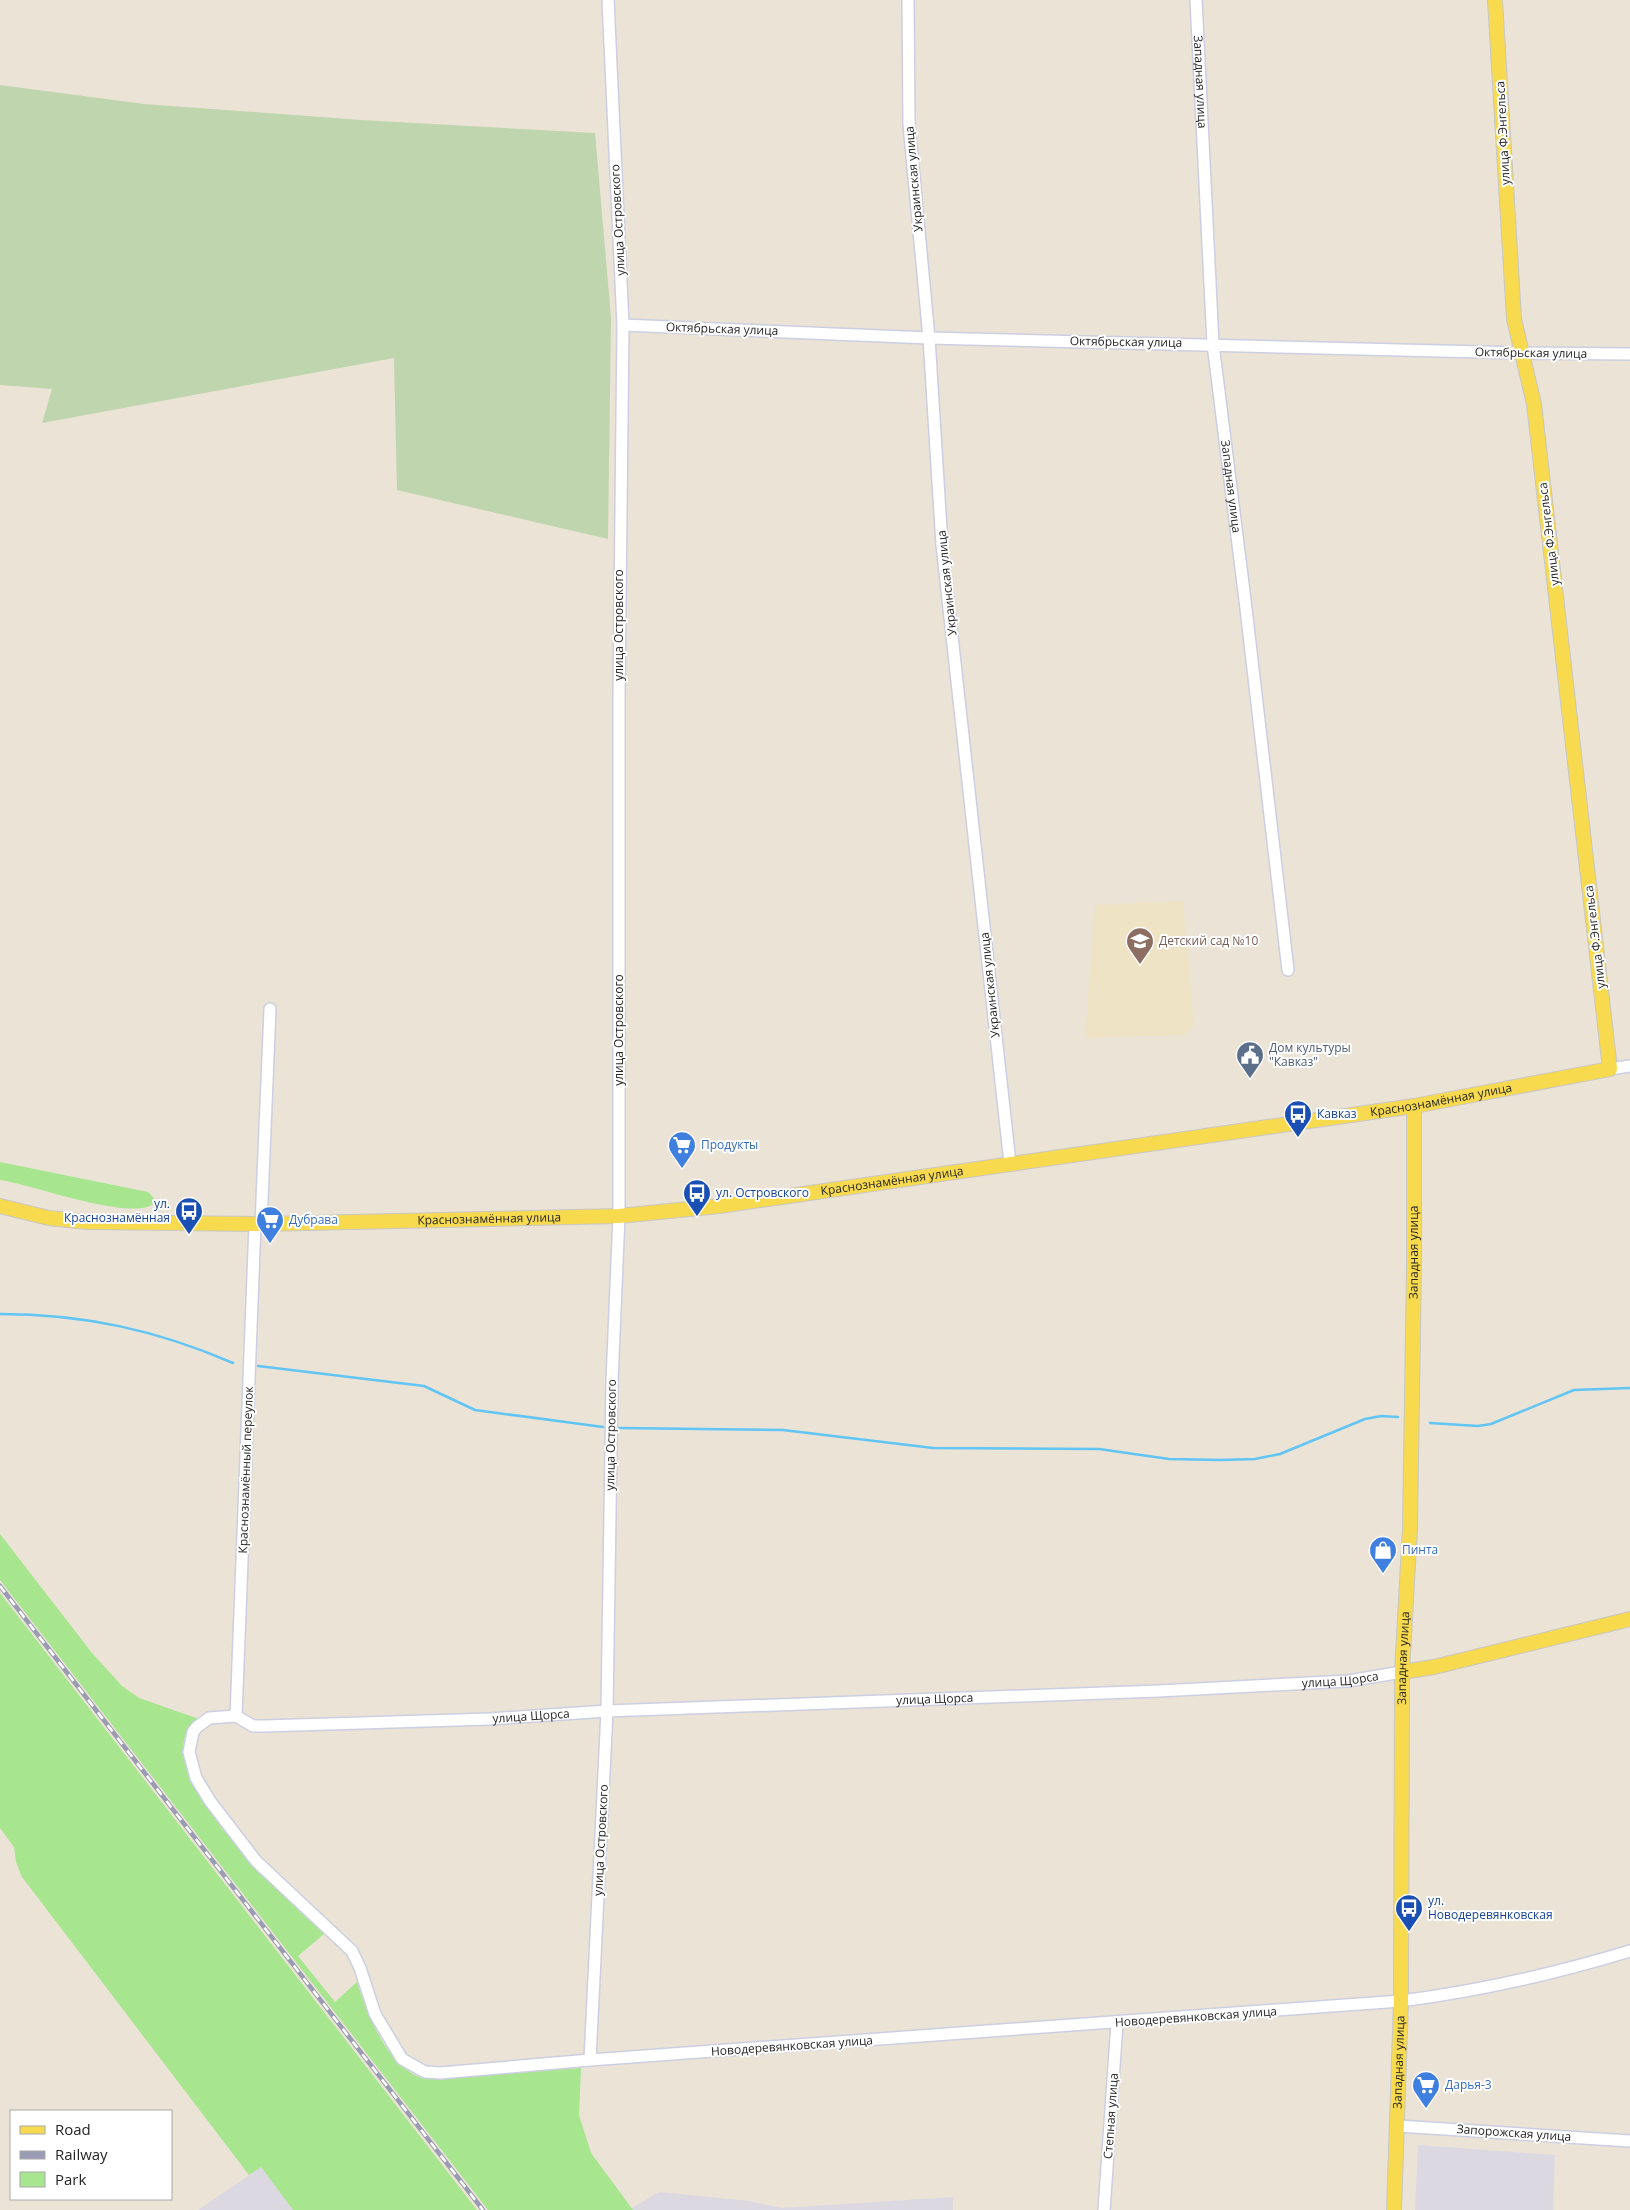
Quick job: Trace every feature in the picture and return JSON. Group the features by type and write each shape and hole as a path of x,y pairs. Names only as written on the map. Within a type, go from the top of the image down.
{"main road":[{"name":"улица Ф.Энгельса","path":"1495,0 1514,319 1534,404 1610,1069"},
{"name":"Краснознамённая улица","path":"0,1206 33,1215 65,1220 258,1224 619,1216 719,1206 1414,1106 1610,1069"},
{"name":"Западная улица","path":"1394,2210 1401,2001 1402,1672 1410,1518 1414,1265 1414,1106"},
{"name":"улица Щорса","path":"1402,1672 1630,1619"}],"street":[{"name":"улица Островского","path":"590,2060 607,1711 612,1381 619,1216 619,658 623,325 608,0"},
{"name":"Украинская улица","path":"908,0 909,124 929,338 942,545 1010,1163"},
{"name":"Западная улица","path":"1196,0 1213,344 1288,970"},
{"name":"Октябрьская улица","path":"623,325 929,338 1630,354"},
{"name":"Краснознамённый переулок","path":"236,1716 258,1224 270,1010"},
{"name":"Краснознамённая улица","path":"1610,1069 1630,1066"},
{"name":"улица Щорса","path":"236,1716 252,1726 490,1718 607,1711 1159,1691 1348,1681 1402,1672"},
{"name":"Новодеревянковская улица","path":"236,1716 209,1718 193,1732 189,1752 196,1778 210,1801 256,1861 352,1951 360,1968 375,2014 402,2059 411,2066 425,2072 440,2073 590,2060 1401,2001 1474,1991 1516,1982 1630,1951"},
{"name":"Степная улица","path":"1104,2210 1117,2023"},
{"name":"Запорожская улица","path":"1398,2126 1630,2141"}],"shaded area":[{"name":"Детский сад №10","path":"1183,901 1194,1025 1186,1035 1085,1038 1095,905"},
{"path":"1418,2145 1555,2155 1553,2210 1415,2210"},
{"path":"261,2167 293,2210 198,2210"},
{"path":"659,2192 749,2201 782,2208 953,2197 953,2210 633,2210 632,2208"}],"green space":[{"path":"0,85 144,104 361,120 595,133 611,318 608,539 397,490 394,358 42,423 52,389 0,385"},
{"path":"0,1162 148,1192 154,1198 154,1203 143,1208 104,1205 0,1180"},
{"path":"0,1534 92,1653 122,1686 139,1698 199,1719 192,1725 185,1737 185,1760 194,1786 234,1843 259,1871 324,1934 298,1956 335,2002 357,1982 367,2010 381,2040 390,2053 412,2073 425,2079 581,2068 579,2115 591,2153 633,2210 488,2210 0,1580"},
{"path":"0,1593 477,2210 293,2210 261,2167 249,2175 22,1877 16,1862 14,1847 0,1828"}],"waterway":[{"path":"0,1314 61,1317 119,1326 176,1341 233,1363"},
{"path":"258,1366 424,1386 475,1410 603,1427"},
{"path":"1430,1423 1478,1426 1491,1424 1574,1390 1630,1388"},
{"path":"619,1428 783,1430 933,1448 1099,1449 1169,1459 1220,1460 1255,1459 1280,1454 1365,1419 1381,1416 1398,1417"}],"railway":[{"path":"0,1586 483,2210"}],"place":[{"name":"Детский сад №10","path":"1140,965"},
{"name":"Дом культуры \"Кавказ\"","path":"1250,1079"},
{"name":"Кавказ","path":"1298,1138"},
{"name":"Продукты","path":"682,1169"},
{"name":"ул. Островского","path":"697,1217"},
{"name":"ул. Краснознамённая","path":"189,1235"},
{"name":"Дубрава","path":"270,1244"},
{"name":"Пинта","path":"1383,1574"},
{"name":"ул. Новодеревянковская","path":"1409,1932"},
{"name":"Дарья-3","path":"1426,2109"}]}
